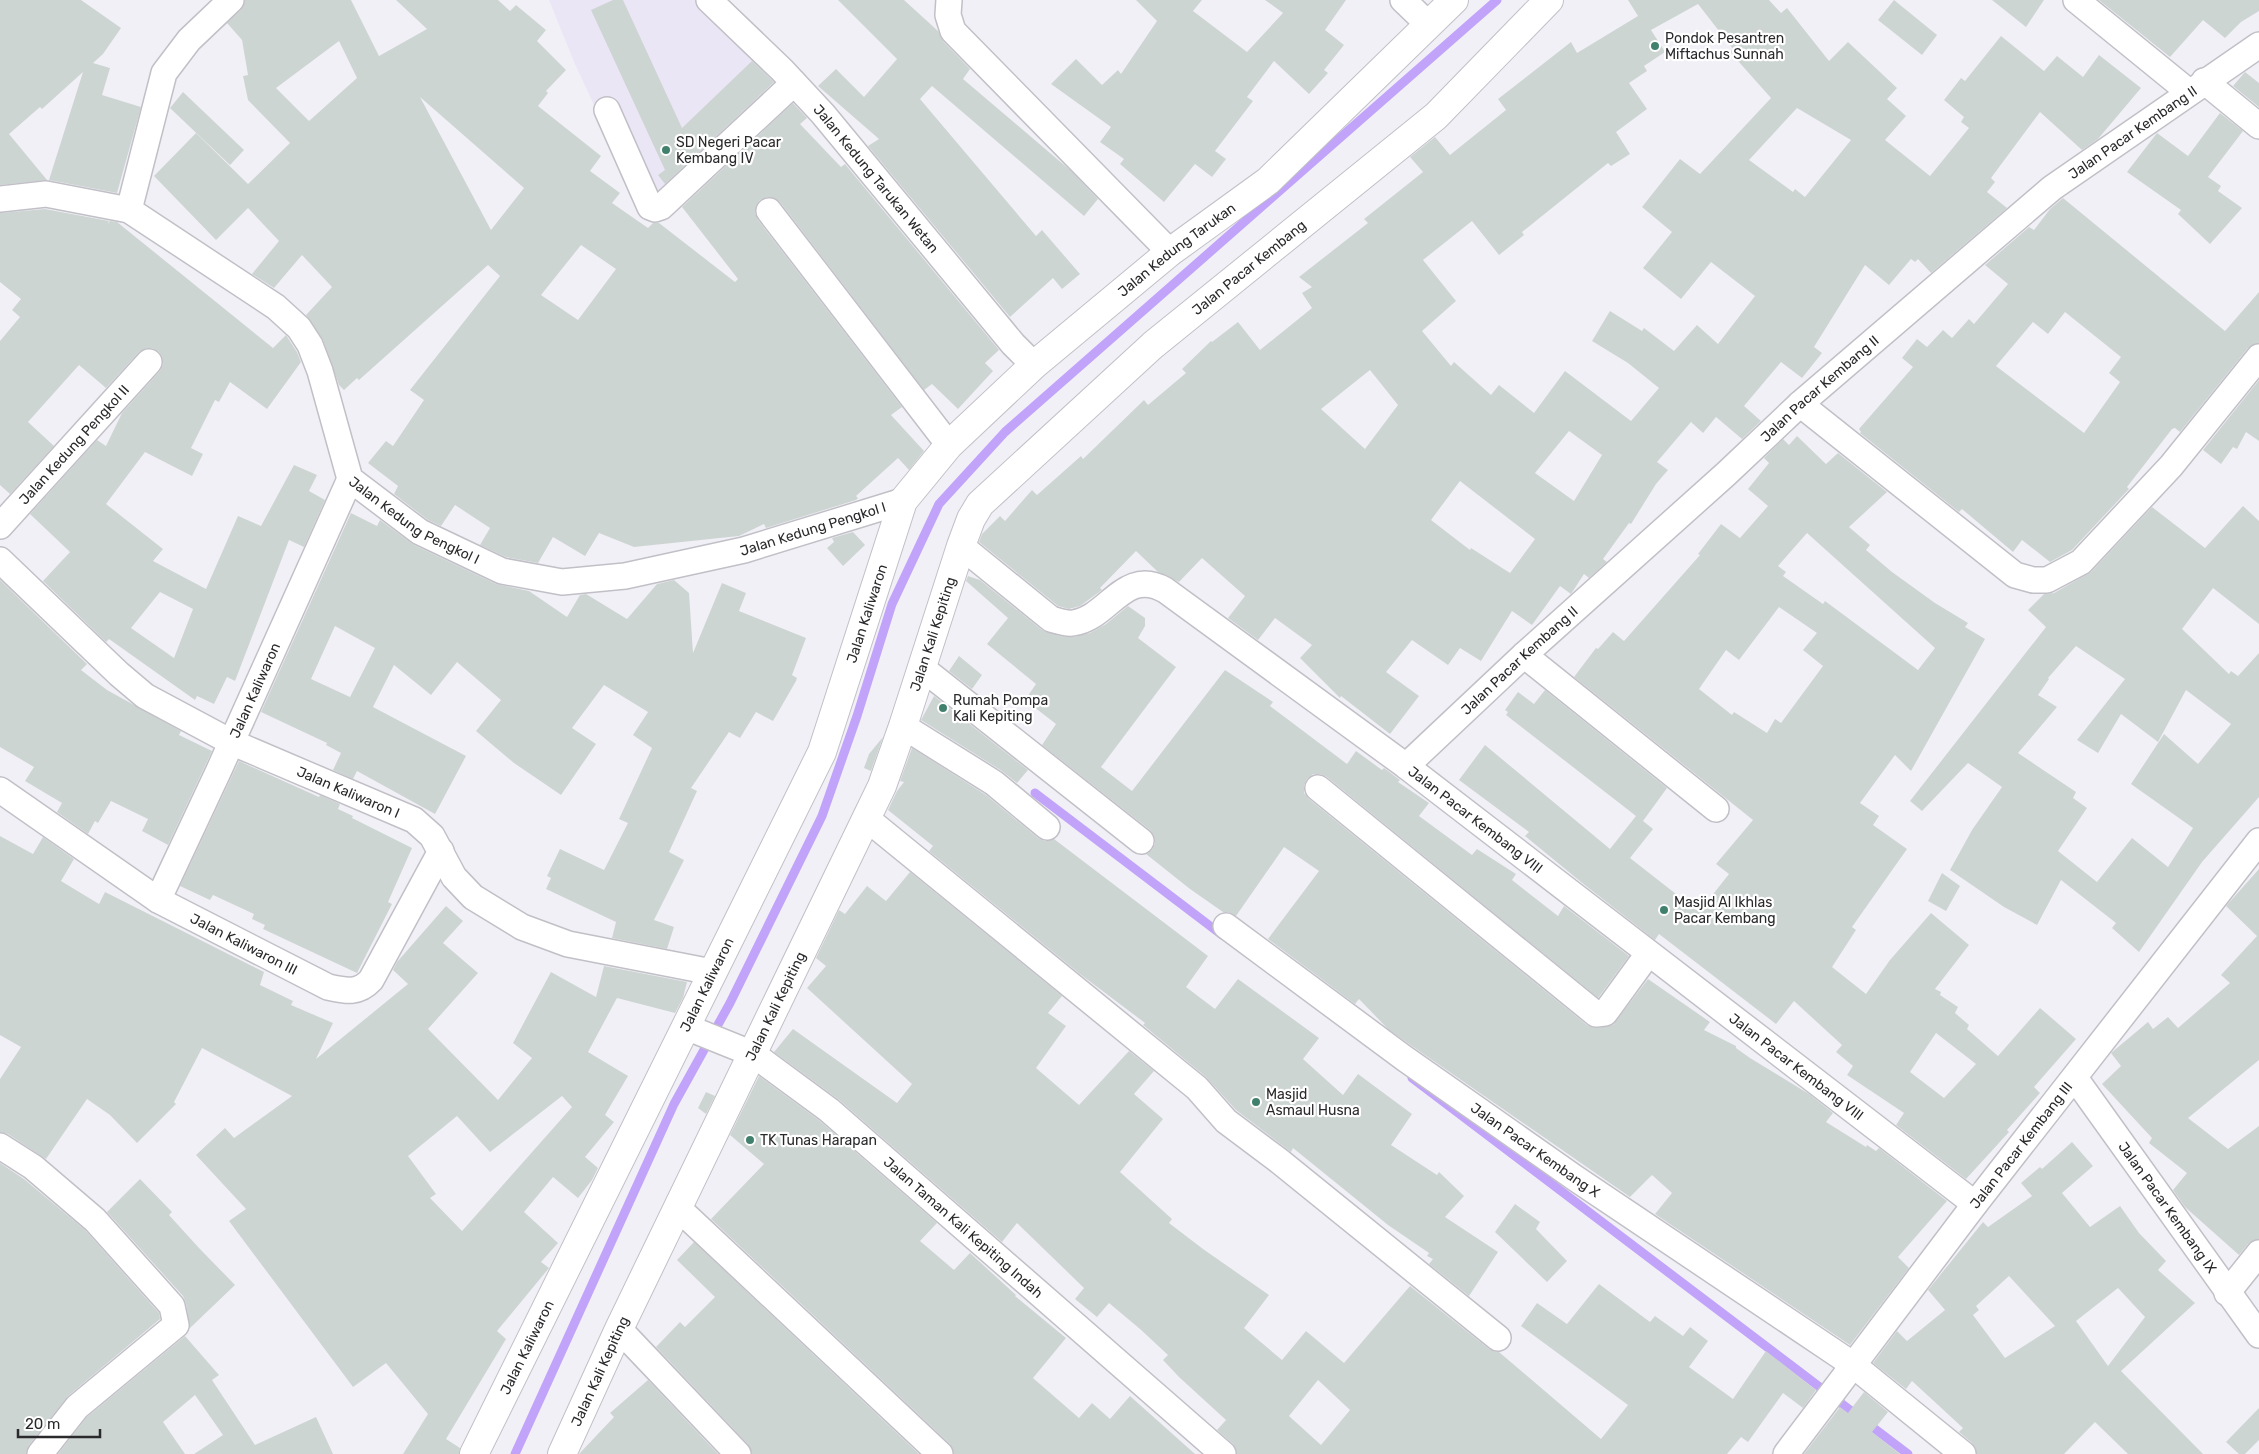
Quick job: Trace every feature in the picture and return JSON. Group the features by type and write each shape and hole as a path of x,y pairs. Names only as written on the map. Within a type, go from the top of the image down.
{"main road":[{"name":"Jalan Kedung Tarukan","path":"902,501 949,445 1034,366 1170,252 1268,180 1454,0"},
{"name":"Jalan Pacar Kembang","path":"961,546 970,519 980,504 992,492 1153,345 1436,116 1549,0"},
{"name":"Jalan Kaliwaron","path":"474,1454 693,1029 712,972 822,752 902,501"},
{"name":"Jalan Kali Kepiting","path":"562,1454 750,1053 882,786 961,546"}],"street":[{"path":"129,210 164,73 189,40 231,0"},
{"name":"Jalan Kedung Tarukan Wetan","path":"709,0 823,114 1013,344 1034,366"},
{"path":"949,0 948,16 953,31 1170,252"},
{"path":"1403,0 1428,24"},
{"path":"2076,0 2197,87 2259,126"},
{"name":"Jalan Pacar Kembang II","path":"1406,766 1524,655 1726,474 1800,404 2052,188 2259,45"},
{"path":"607,110 650,207 655,209 661,207 794,83"},
{"name":"Jalan Kedung Pengkol I","path":"0,199 46,194 129,210 276,307 299,328 310,345 320,371 350,479 420,532 502,571 562,582 625,576 744,550 902,501"},
{"path":"769,211 949,445"},
{"path":"1800,404 2015,575 2033,580 2047,580 2081,562 2171,466 2259,357"},
{"name":"Jalan Kedung Pengkol II","path":"0,526 149,362"},
{"name":"Jalan Kaliwaron","path":"158,900 172,873 350,479"},
{"name":"Jalan Pacar Kembang VIII","path":"961,546 1051,619 1062,623 1072,624 1084,620 1134,584 1155,584 1166,590 1406,766 1975,1204"},
{"name":"Jalan Kaliwaron I","path":"0,560 119,674 145,696 231,742 414,820 432,836 454,877 473,896 522,927 568,944 712,972"},
{"path":"1524,655 1716,809"},
{"path":"922,668 1141,841"},
{"path":"903,726 994,783 1047,827"},
{"path":"1318,788 1596,1014 1604,1013 1648,954"},
{"name":"Jalan Kaliwaron III","path":"0,790 158,900 328,987 354,991 364,988 371,980 441,851"},
{"path":"866,818 1197,1088 1226,1121 1278,1160 1498,1338"},
{"name":"Jalan Pacar Kembang III","path":"1786,1454 1975,1204 2259,841"},
{"name":"Jalan Pacar Kembang X","path":"1226,926 1404,1058 1850,1368 1963,1454"},
{"name":"Jalan Taman Kali Kepiting Indah","path":"693,1029 750,1053 829,1110 1223,1454"},
{"name":"Jalan Pacar Kembang IX","path":"2075,1078 2259,1335"},
{"path":"0,1146 33,1167 95,1220 172,1306 176,1325 77,1407 40,1454"},
{"path":"678,1208 940,1454"},
{"path":"2228,1294 2259,1253"},
{"path":"619,1329 738,1454"}],"shaded area":[{"name":"SD Negeri Pacar Kembang IV","path":"549,0 706,0 788,84 645,215 574,62"}],"building":[{"path":"0,0 81,0 121,28 103,54 93,63 110,68 102,95 141,107 117,193 49,180 83,72 42,109 40,107 9,134 47,180 0,185"},
{"path":"245,0 351,0 379,56 427,29 396,0 498,0 510,11 516,5 546,30 537,41 566,70 546,91 548,93 538,106 601,156 590,171 620,193 612,203 648,228 653,223 659,223 735,282 738,279 682,207 793,103 807,118 800,124 841,167 845,164 999,350 985,363 993,371 958,409 932,384 924,390 780,202 774,198 767,197 760,200 756,206 755,213 758,220 902,407 891,415 924,451 909,470 898,458 856,496 858,498 856,500 766,528 764,524 739,536 634,547 599,533 585,556 553,537 538,563 506,557 480,545 490,528 455,505 441,526 428,520 394,494 398,486 368,463 386,441 393,446 424,400 410,390 500,276 488,265 359,380 357,378 344,390 339,385 323,340 306,315 332,287 302,255 274,288 252,274 279,241 248,208 216,240 154,176 196,133 248,184 290,143 248,100 243,76 248,75 242,40 227,23 241,10","holes":["339,41 357,78 309,121 276,88","420,97 524,188 491,230","581,245 616,269 578,320 541,295"]},
{"path":"613,0 623,0 682,128 752,61 774,82 665,184 658,175 665,170 591,10"},
{"path":"838,0 904,0 938,31 943,41 970,69 963,79 1070,170 1098,199 1084,216 932,86 920,99 1036,236 1042,230 1080,274 1062,289 1053,278 1010,317 868,146 879,139 818,86 836,69 864,97 897,59"},
{"path":"1136,0 1202,0 1193,11 1247,52 1283,13 1265,0 1346,0 1325,30 1344,45 1324,70 1328,73 1309,94 1274,61 1247,97 1253,101 1215,151 1226,159 1212,177 1195,164 1164,202 1120,164 1124,159 1100,142 1111,127 1051,84 1076,59 1102,85 1118,70 1121,74 1157,21"},
{"path":"1628,0 1769,0 1781,13 1787,8 1829,61 1848,42 1897,88 1887,99 1906,116 1885,140 1930,176 1969,128 1961,122 1964,117 1944,100 1961,78 1965,81 2001,36 2044,71 2057,56 2083,77 2099,55 2141,88 2098,139 2082,150 2040,112 1991,178 1995,182 1987,192 2007,208 1931,273 1918,259 1915,262 1911,259 1889,285 1865,265 1814,347 1822,353 1802,378 1781,362 1744,406 1761,421 1742,439 1716,417 1703,433 1691,422 1657,462 1668,470 1656,484 1631,524 1629,523 1603,559 1607,562 1589,578 1584,574 1571,594 1560,586 1532,625 1512,611 1481,661 1460,648 1448,665 1412,640 1386,672 1419,696 1390,734 1341,696 1340,698 1300,658 1312,645 1275,618 1258,640 1228,618 1245,596 1202,558 1179,582 1158,572 1136,551 1100,588 1102,590 1080,606 1069,609 1058,606 979,542 982,534 1000,516 1005,521 1032,490 1037,495 1081,456 1083,459 1144,400 1148,405 1186,373 1182,369 1211,341 1238,322 1260,350 1312,308 1302,293 1312,287 1299,277 1368,223 1364,219 1423,172 1410,157 1435,137 1450,155 1506,110 1498,99 1571,42 1577,53 1638,16","holes":["1698,4 1733,49 1730,52 1771,98 1700,174 1680,159 1642,207 1672,232 1643,268 1681,299 1711,262 1755,296 1718,344 1697,325 1674,351 1644,328 1642,331 1610,311 1592,341 1628,363 1659,388 1631,421 1565,371 1534,413 1499,385 1491,395 1454,362 1451,366 1422,331 1456,301 1423,260 1472,221 1499,255 1524,235 1522,232 1608,163 1611,166 1630,154 1616,132 1647,109 1629,83 1647,71 1644,66 1665,52 1651,30","1797,108 1851,140 1805,197 1795,189 1793,192 1749,160","1370,370 1398,405 1365,449 1321,409","1569,431 1602,455 1574,501 1535,473","1460,481 1535,539 1510,573 1471,548 1470,550 1431,520"]},
{"path":"1894,0 1937,35 1922,55 1878,20"},
{"path":"1992,0 2044,0 2026,27"},
{"path":"2099,0 2259,0 2259,11 2241,22 2225,38 2203,20 2170,57"},
{"path":"2245,72 2259,83 2259,107 2233,86"},
{"path":"183,92 244,150 230,165 170,108"},
{"path":"2220,113 2243,131 2208,177 2221,186 2218,191 2242,208 2210,244 2178,214 2181,210 2127,172 2157,133 2188,156"},
{"path":"2063,198 2225,331 2259,292 2259,343 2248,348 2180,432 2175,428 2172,429 2127,487 2129,489 2072,550 2050,562 2022,540 2013,552 1962,509 1959,512 1860,433 1859,429 1913,367 1902,358 1917,339 1927,347 1943,330 1952,338 1969,319 1974,324 2008,284 1985,265 2029,227 2034,230 2050,209","holes":["2065,312 2121,357 2109,373 2120,382 2084,433 1996,366 2033,322 2048,334"]},
{"path":"45,209 109,221 108,224 110,221 117,222 273,348 286,335 297,352 301,362 267,409 230,382 219,402 215,400 191,448 203,454 192,476 145,452 106,504 163,549 153,561 206,589 238,516 261,526 294,465 317,475 309,491 325,500 304,547 289,540 235,681 227,677 214,704 197,696 195,700 109,639 106,642 43,581 70,552 30,514 97,440 106,446 122,413 160,371 163,365 159,352 152,348 139,352 106,388 79,365 28,422 54,446 10,494 0,485 0,341 20,317 12,310 21,299 0,282 0,213","holes":["160,592 193,609 174,658 131,628"]},
{"path":"2259,380 2259,441 2246,432 2237,449 2233,447 2221,464 2203,450"},
{"path":"1797,436 1826,464 1838,453 1887,492 1849,527 1870,545 1866,550 1892,572 1935,603 1968,623 1965,627 1985,639 1911,771 1895,755 1860,803 1879,816 1873,825 1907,849 1852,927 1856,930 1832,967 1866,994 1890,960 1931,913 1969,945 1935,989 1941,992 1940,995 1958,1007 1955,1013 1969,1025 1967,1029 1998,1056 2040,1008 2076,1039 2034,1087 2040,1093 2007,1130 2009,1132 1966,1179 1896,1125 1904,1113 1847,1075 1853,1066 1836,1052 1842,1045 1794,1001 1776,1024 1659,934 1655,940 1525,836 1529,832 1459,780 1485,745 1610,849 1636,816 1506,715 1508,712 1505,710 1518,692 1534,704 1545,690 1667,788 1643,821 1653,829 1630,858 1699,912 1729,874 1716,864 1753,820 1574,677 1596,648 1598,649 1613,632 1624,641 1700,555 1698,554 1721,524 1740,538 1768,506 1748,489 1769,463 1764,458 1783,439 1789,445","holes":["1807,533 1935,648 1918,670 1825,601 1823,604 1783,576 1786,572 1778,566","1779,607 1817,633 1803,650 1823,666 1781,723 1775,719 1767,733 1734,712 1732,715 1699,689 1726,650 1739,660","1936,1033 1976,1064 1944,1098 1910,1072"]},
{"path":"2243,506 2259,521 2259,624 2213,588 2182,629 2229,674 2231,671 2238,676 2259,653 2259,797 2202,862 2139,952 2112,928 2116,923 2061,880 2037,925 2004,907 1950,870 1972,830 2002,787 1968,763 1922,811 1910,801 2046,627 2028,610 2044,594 2054,593 2091,572 2152,507 2205,548","holes":["2076,646 2125,679 2077,740 2098,753 2121,714 2158,742 2186,690 2231,724 2198,764 2164,734 2131,784 2193,828 2168,867 2132,838 2097,882 2058,851 2087,808 2073,798 2076,792 2018,753 2057,707 2038,695 2048,678"]},
{"path":"351,513 377,526 380,520 414,545 496,584 529,591 567,617 580,595 586,594 627,619 657,584 674,580 689,593 693,653 722,583 746,593 739,611 806,638 792,675 797,678 796,681 773,721 756,712 740,738 729,732 691,788 697,791 669,852 684,860 654,920 674,927 667,949 612,938 616,922 546,889 551,878 547,876 560,849 604,870 628,823 619,819 652,748 633,735 648,712 604,685 572,728 596,744 561,795 514,763 476,731 501,700 457,662 431,695 394,665 373,707 466,756 435,814 357,771 353,779 333,770 341,753 326,745 327,743 261,712","holes":["335,626 375,648 350,697 311,679"]},
{"path":"853,532 865,545 843,566 827,548 834,542 832,538"},
{"path":"968,576 980,580 1042,630 1059,636 1074,637 1090,633 1106,624 1128,606 1145,618 1145,626 1138,638 1176,667 1101,767 1132,791 1225,670 1273,702 1270,706 1347,764 1356,751 1382,770 1384,768 1400,780 1398,782 1429,803 1419,816 1472,855 1477,849 1516,874 1512,880 1558,916 1564,906 1629,956 1598,998 1327,777 1321,774 1313,774 1307,779 1304,793 1309,799 1587,1025 1597,1028 1613,1025 1648,979 1710,1022 1704,1030 1736,1046 1736,1048 1750,1058 1809,1094 1833,1113 1826,1122 1866,1147 1867,1145 1876,1151 1879,1148 1947,1201 1898,1257 1909,1268 1850,1345 1655,1214 1672,1193 1652,1175 1630,1197 1388,1029 1359,999 1355,1004 1268,939 1319,871 1284,847 1236,916 1223,912 1146,854 1152,850 1155,844 1154,836 1150,830 1042,745 1056,724 1025,700 1036,684 987,644 1008,618 966,581"},
{"path":"0,580 87,664 81,670 107,690 181,731 179,735 212,751 168,845 142,831 148,819 111,801 98,823 95,821 88,834 57,812 62,803 25,781 34,767 0,747"},
{"path":"959,656 982,675 972,689 949,671"},
{"path":"934,696 1028,770 1017,783 1002,771 921,720"},
{"path":"883,737 871,771 864,768 869,754"},
{"path":"912,748 986,795 1038,838 1045,841 1054,839 1208,956 1186,987 1215,1009 1238,979 1319,1038 1303,1059 1343,1095 1358,1074 1412,1114 1391,1145 1437,1175 1439,1172 1464,1196 1445,1217 1498,1252 1469,1296 1429,1264 1433,1259 1427,1256 1429,1253 1388,1225 1293,1148 1291,1152 1236,1110 1206,1077 1143,1025 1145,1023 1080,974 929,851 933,846 888,810 897,791 904,782 900,781"},
{"path":"239,761 319,797 320,795 340,804 338,809 353,816 352,818 412,848 388,902 392,904 357,973 263,929 265,925 252,919 254,914 213,895 210,900 180,886"},
{"path":"0,836 33,854 43,837 74,859 61,881 99,904 105,892 264,972 260,985 293,1001 291,1005 333,1023 316,1059 408,984 393,970 397,962 446,906 463,921 443,943 478,973 428,1029 498,1100 532,1058 513,1043 551,972 596,997 604,966 687,982 683,998 675,1013 617,998 588,1052 628,1076 605,1115 614,1122 585,1157 598,1168 592,1180 578,1198 553,1177 524,1212 558,1243 541,1262 549,1268 497,1331 506,1339 446,1439 460,1448 459,1454 403,1454 428,1414 386,1363 353,1387 229,1221 246,1209 196,1155 225,1128 234,1138 292,1096 202,1048 174,1102 176,1104 137,1143 110,1115 87,1099 46,1159 8,1134 0,1132 0,1079 21,1047 0,1035","holes":["562,1096 572,1107 462,1231 430,1198 436,1194 408,1156 457,1116 490,1152"]},
{"path":"2259,869 2259,1060 2188,1118 2228,1149 2259,1126 2259,1239 2248,1244 2239,1255 2185,1207 2173,1190 2187,1173 2149,1143 2152,1138 2102,1084 2121,1066 2111,1053 2148,1022 2153,1029 2168,1017 2178,1028 2230,983 2221,975 2257,936 2226,906"},
{"path":"910,872 1062,996 1048,1013 1066,1026 1036,1068 1079,1105 1129,1051 1154,1071 1134,1094 1163,1119 1120,1172 1172,1219 1169,1223 1269,1295 1244,1328 1282,1360 1306,1331 1344,1363 1410,1286 1489,1349 1499,1352 1601,1439 1628,1405 1521,1326 1537,1303 1567,1324 1599,1284 1650,1322 1655,1316 1683,1336 1690,1327 1708,1341 1689,1367 1733,1399 1766,1351 1816,1390 1803,1408 1783,1393 1748,1442 1741,1437 1727,1454 1237,1454 1233,1444 1217,1430 1226,1420 1179,1377 1163,1360 1168,1355 1140,1329 1109,1303 1097,1317 1075,1299 1084,1288 1017,1223 1002,1242 838,1099 774,1052 793,1029 897,1103 912,1084 807,988 826,966 816,958 839,910 845,914 867,886 886,901","holes":["1318,1380 1350,1410 1321,1445 1289,1416"]},
{"path":"1942,873 1960,886 1946,911 1928,901"},
{"path":"759,1076 820,1121 937,1223 920,1241 954,1270 970,1253 1015,1296 1066,1338 1033,1378 1079,1418 1092,1403 1110,1419 1130,1396 1195,1454 954,1454 950,1444 711,1219 764,1164 730,1135"},
{"path":"706,1092 715,1096 706,1114 698,1108"},
{"path":"2072,1142 2093,1166 2062,1193 2090,1227 2120,1206 2139,1233 2166,1261 2158,1270 2195,1303 2121,1371 2203,1454 2128,1454 2095,1422 2064,1454 1977,1454 1972,1443 1959,1432 1963,1428 1912,1381 1906,1389 1873,1363 1897,1331 1907,1341 1945,1310 1928,1290 1983,1222 1988,1227 2032,1196 2021,1183 2040,1167 2042,1169","holes":["2009,1276 2055,1326 2005,1358 1973,1315 1979,1310 1976,1306","2118,1288 2145,1317 2108,1366 2076,1321"]},
{"path":"0,1163 24,1179 85,1230 159,1313 160,1319 68,1396 29,1445 26,1454 0,1454"},
{"path":"140,1179 172,1212 169,1215 235,1285 190,1328 183,1296 107,1212"},
{"path":"1515,1204 1540,1222 1536,1229 1567,1261 1547,1282 1495,1232"},
{"path":"694,1242 919,1454 752,1454 748,1444 656,1347 680,1322 685,1327 715,1297 677,1260"},
{"path":"185,1336 219,1375 212,1380 255,1445 316,1417 333,1454 194,1454 223,1435 195,1395 163,1422 185,1454 58,1454 87,1417"},
{"path":"648,1380 718,1454 579,1454 614,1417 610,1413"},
{"path":"1864,1392 1888,1412 1872,1432 1900,1454 1804,1454 1840,1407 1848,1413"},
{"path":"2259,1408 2259,1440 2245,1454 2239,1454 2226,1442"}],"waterway":[{"path":"515,1454 674,1104 730,1003 822,816 857,716 892,604 939,504 1005,432 1497,0"},
{"path":"1035,793 1222,935"},
{"path":"1412,1078 1908,1454"}],"place":[{"name":"Pondok Pesantren Miftachus Sunnah","path":"1655,46"},
{"name":"SD Negeri Pacar Kembang IV","path":"666,150"},
{"name":"Rumah Pompa Kali Kepiting","path":"943,708"},
{"name":"Masjid Al Ikhlas Pacar Kembang","path":"1664,910"},
{"name":"Masjid Asmaul Husna","path":"1256,1102"},
{"name":"TK Tunas Harapan","path":"750,1140"}]}
